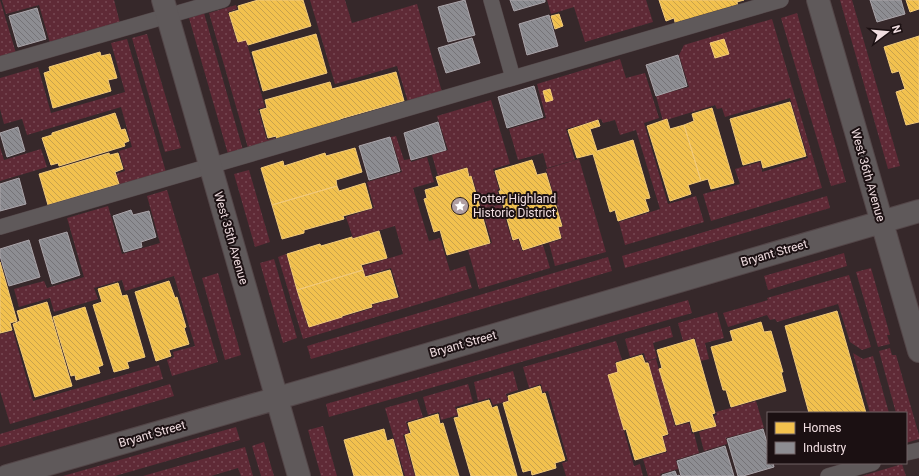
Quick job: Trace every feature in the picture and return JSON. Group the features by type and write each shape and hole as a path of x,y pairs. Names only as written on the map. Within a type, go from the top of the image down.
{"street":[{"name":"West 36th Avenue","path":"818,0 919,351"},
{"name":"West 35th Avenue","path":"165,8 299,476"},
{"name":"Bryant Street","path":"7,476 919,211"}],"lane":[{"path":"0,64 165,8 223,0"},
{"path":"491,0 513,78"},
{"path":"0,227 781,0"},
{"path":"907,454 919,450"},
{"path":"828,476 870,464"}],"shaded area":[{"path":"0,0 16,53 0,58"},
{"path":"2,0 114,0 120,23 50,43 39,5 6,14"},
{"path":"310,0 345,0 352,23 417,4 442,92 408,102 397,66 335,84"},
{"path":"547,0 646,0 653,22 585,42 574,7 551,14"},
{"path":"840,0 852,0 900,166 888,169"},
{"path":"236,5 237,9 228,12 237,42 246,40 265,107 258,109 267,140 275,138 276,140 248,148 209,13"},
{"path":"204,13 243,150 228,154 189,18"},
{"path":"797,13 846,182 831,186 781,18"},
{"path":"772,19 822,188 711,221 703,194 740,184 735,169 760,162 762,172 808,158 790,98 725,117 722,108 717,109 715,105 663,121 656,96 689,87 679,55 684,45"},
{"path":"147,34 181,148 165,152 132,38"},
{"path":"127,39 166,172 120,185 116,174 125,171 119,151 132,147 121,107 27,135 22,119 4,124 0,109 0,78 38,67 51,113 125,92 111,43"},
{"path":"620,59 626,78 645,73 659,118 644,123 668,204 696,196 704,222 625,245 619,222 660,209 636,130 620,135 615,120 603,123 601,119 566,129 575,160 547,168 543,153 518,160 509,129 546,118 537,84"},
{"path":"491,100 510,164 493,169 499,189 497,190 501,203 482,209 472,176 470,176 467,167 438,176 432,155 448,150 437,116"},
{"path":"396,136 404,160 410,159 411,162 427,157 434,182 413,188 429,241 440,238 450,271 465,266 472,288 303,339 278,257 286,254 308,327 373,308 372,305 400,297 391,268 365,276 363,266 403,254 395,226 353,238 346,217 374,208 367,182 402,172 391,137"},
{"path":"0,147 4,160 41,149 47,167 0,181"},
{"path":"579,159 606,252 555,266 549,243 562,239 559,228 563,226 546,169"},
{"path":"249,170 270,242 255,247 234,174"},
{"path":"167,190 218,362 172,376 167,360 174,357 173,352 195,346 174,276 125,291 122,280 94,288 98,299 54,312 50,298 19,307 14,289 44,281 47,288 84,277 67,218 108,206 122,254 160,243 147,196"},
{"path":"827,196 830,208 625,268 622,256"},
{"path":"501,204 512,241 518,239 522,251 543,245 550,268 479,289 468,250 492,243 482,210"},
{"path":"844,253 847,266 768,290 764,276"},
{"path":"608,257 612,271 311,359 307,346"},
{"path":"274,259 297,338 283,343 260,263"},
{"path":"871,268 890,335 887,335 890,344 878,347 856,272"},
{"path":"218,273 241,355 225,360 202,278"},
{"path":"849,275 871,347 862,350 850,342 838,304 777,322 775,319 770,320 767,315 728,327 723,313 768,300 767,298"},
{"path":"688,300 692,313 329,417 326,404"},
{"path":"717,312 724,338 705,343 709,359 701,361 695,338 683,341 678,323"},
{"path":"670,326 673,337 653,343 657,358 646,361 644,353 630,357 625,339"},
{"path":"13,331 33,401 159,365 163,379 10,424 0,391 0,334"},
{"path":"616,341 622,360 615,362 618,372 608,375 634,466 640,464 643,476 566,476 562,463 568,461 548,391 543,392 541,384 529,388 523,367"},
{"path":"890,348 892,355 896,355 919,439 907,443 907,412 896,412 879,351"},
{"path":"853,353 863,359 873,356 889,412 870,412"},
{"path":"656,359 675,426 689,423 692,434 694,433 699,453 676,460 678,469 660,474 661,476 648,476 643,459 667,452 663,437 669,435 648,361"},
{"path":"513,371 518,390 506,394 508,401 493,405 490,398 478,401 474,382"},
{"path":"170,384 174,396 0,447 0,434"},
{"path":"468,384 473,402 455,407 458,415 441,420 439,412 428,415 423,397"},
{"path":"417,399 423,417 406,422 409,433 403,435 415,476 405,476 385,408"},
{"path":"756,401 764,428 726,438 727,444 704,451 699,432 717,426 714,416 717,415 716,412"},
{"path":"323,426 337,476 321,476 308,430"},
{"path":"236,427 240,440 115,476 63,476"},
{"path":"264,442 274,476 261,476 252,446"},
{"path":"245,447 253,476 241,476 238,468 211,476 143,476"},
{"path":"902,464 906,476 862,476"}],"building: Homes":[{"path":"258,0 303,0 311,26 248,45 246,40 238,42 229,13 239,10 238,6"},
{"path":"659,0 744,0 737,2 738,7 676,26 674,18 666,21"},
{"path":"906,0 919,0 919,9 910,12"},
{"path":"559,14 563,26 555,29 551,16"},
{"path":"316,34 327,73 263,91 252,52"},
{"path":"919,36 919,122 906,125 896,92 905,89 899,71 892,73 884,47"},
{"path":"724,39 729,54 715,58 710,43"},
{"path":"100,52 101,56 110,54 117,78 108,80 111,91 53,108 44,73 50,71 49,67"},
{"path":"396,72 404,101 340,119 342,125 278,143 276,136 268,138 260,110 267,108 265,100 330,82 332,89"},
{"path":"550,89 553,100 546,102 543,91"},
{"path":"790,102 806,156 763,168 761,160 743,165 730,119"},
{"path":"712,108 734,183 711,189 708,179 701,181 684,125 694,121 692,114"},
{"path":"115,113 121,130 125,129 129,141 124,143 125,146 59,166 58,163 51,165 42,138 52,135 52,133"},
{"path":"667,119 670,129 684,125 701,181 688,185 691,194 670,201 647,126"},
{"path":"598,120 600,126 590,129 597,151 633,140 650,198 645,199 649,211 618,221 615,210 610,212 593,154 577,158 568,130"},
{"path":"355,148 362,172 336,180 337,186 272,205 261,168 283,161 284,166 325,153 326,156"},
{"path":"109,153 110,155 118,153 123,169 115,172 119,184 48,205 39,174"},
{"path":"532,160 537,175 546,173 562,226 558,227 561,238 523,250 519,238 513,240 495,171"},
{"path":"467,168 469,177 471,176 490,243 447,255 440,230 434,232 424,199 427,198 425,190 439,186 436,177"},
{"path":"365,183 372,208 343,216 344,219 304,230 304,233 282,239 272,205 337,186 339,191"},
{"path":"379,231 387,258 361,265 363,270 297,290 287,254 320,244 321,246"},
{"path":"0,262 17,321 10,323 12,330 0,333"},
{"path":"363,270 365,277 390,270 398,297 371,304 372,307 309,327 297,290"},
{"path":"169,281 175,298 177,297 186,327 184,328 189,344 169,350 171,356 156,361 135,292"},
{"path":"118,283 122,296 127,295 145,357 127,362 129,368 114,372 93,305 102,302 98,289"},
{"path":"47,302 72,386 35,397 13,324 20,321 17,311"},
{"path":"85,307 103,365 98,367 100,373 76,380 75,375 71,376 53,317"},
{"path":"837,311 866,412 809,412 785,326"},
{"path":"761,322 764,332 771,331 783,372 781,372 786,391 731,407 726,390 723,390 711,347 733,341 730,331"},
{"path":"694,339 715,413 712,414 716,426 693,432 690,421 676,425 659,369 662,368 657,350"},
{"path":"642,355 645,363 648,363 668,434 662,436 666,451 635,460 626,429 624,430 608,375 618,372 616,363"},
{"path":"540,386 542,394 545,393 565,460 555,463 556,468 532,475 531,470 523,472 503,403 509,401 508,396"},
{"path":"489,400 492,408 497,406 517,476 471,476 454,418 459,417 457,409"},
{"path":"438,414 440,424 443,423 459,476 416,476 405,435 411,433 408,423"},
{"path":"384,429 387,441 393,439 403,476 354,476 344,440"}],"building: Industry":[{"path":"465,0 475,35 448,42 438,7"},
{"path":"510,0 545,0 545,2 514,11"},
{"path":"870,0 901,0 905,14 877,22"},
{"path":"37,8 46,39 18,47 9,16"},
{"path":"549,15 558,46 527,55 519,24"},
{"path":"472,38 480,63 446,73 438,48"},
{"path":"678,55 687,86 656,96 646,65"},
{"path":"534,86 543,117 507,128 498,97"},
{"path":"438,122 446,150 411,160 404,133"},
{"path":"18,127 25,151 7,157 0,133"},
{"path":"390,137 400,171 369,180 359,146"},
{"path":"19,178 26,204 0,211 0,184"},
{"path":"131,210 133,215 149,211 156,237 141,242 142,247 124,252 113,216"},
{"path":"67,232 80,275 52,284 39,240"},
{"path":"29,240 40,277 9,286 0,256 0,249"},
{"path":"763,429 767,443 767,464 773,464 774,467 743,476 738,476 727,439"},
{"path":"725,446 734,476 681,476 677,461"},
{"path":"675,471 677,476 662,476 662,475"}],"place":[{"name":"Potter Highland Historic District","path":"460,206"}]}
